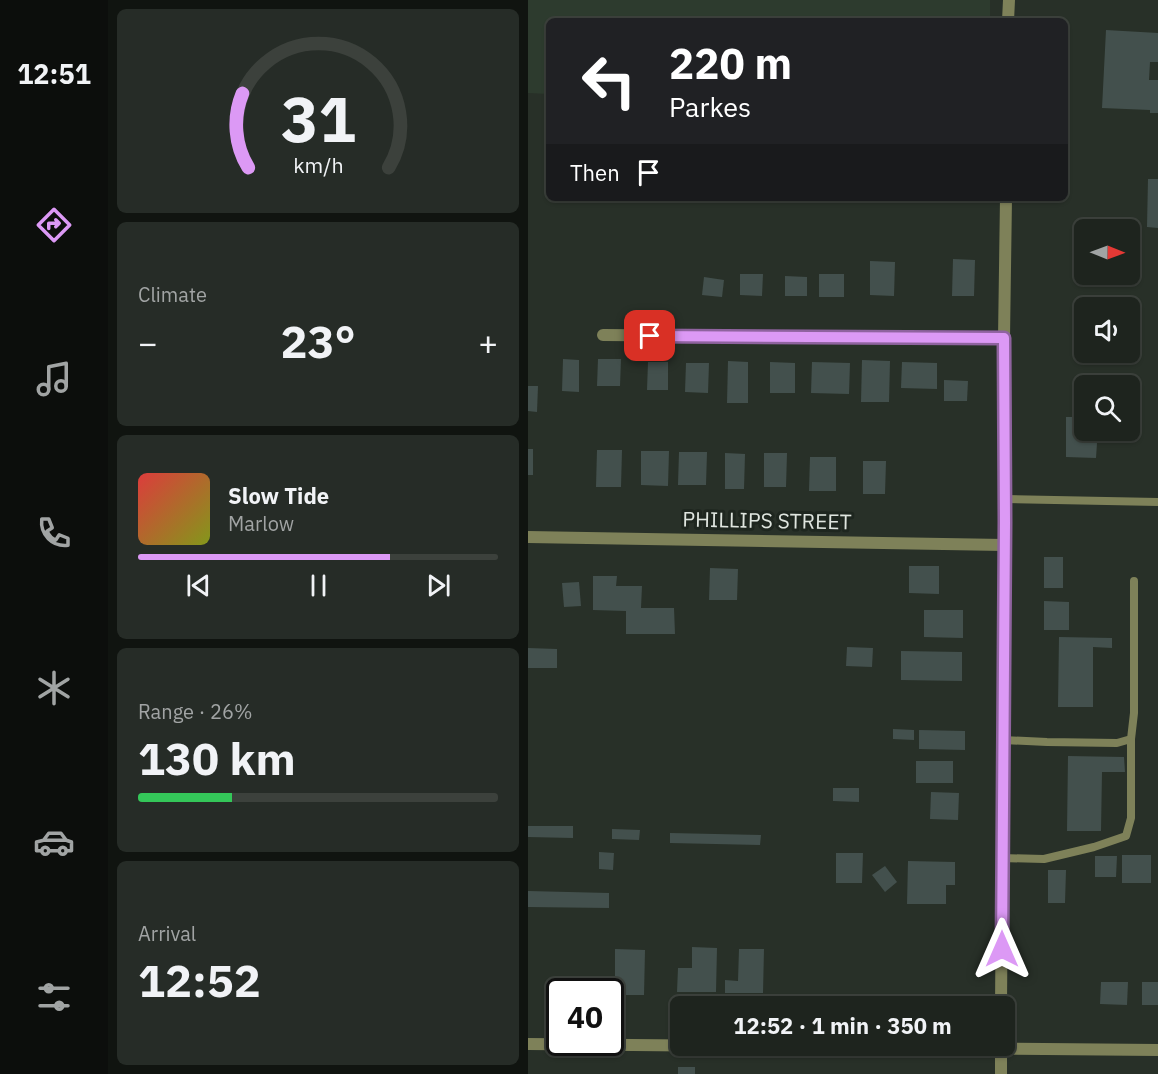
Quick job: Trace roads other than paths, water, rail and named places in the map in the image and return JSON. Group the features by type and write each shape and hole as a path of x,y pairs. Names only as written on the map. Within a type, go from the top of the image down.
{"street":[{"path":"1008,18 1009,0"},
{"path":"1001,996 1006,201"},
{"path":"603,335 1004,338"},
{"name":"PHILLIPS STREET","path":"528,537 1004,544"},
{"path":"528,1044 670,1045"},
{"path":"1015,1047 1158,1050"},
{"path":"1001,1056 1001,1074"}],"lane":[{"path":"1005,499 1158,502"},
{"path":"1002,858 1044,859 1094,847 1126,836 1131,818 1134,581"},
{"path":"1003,740 1117,743 1131,739"}]}
